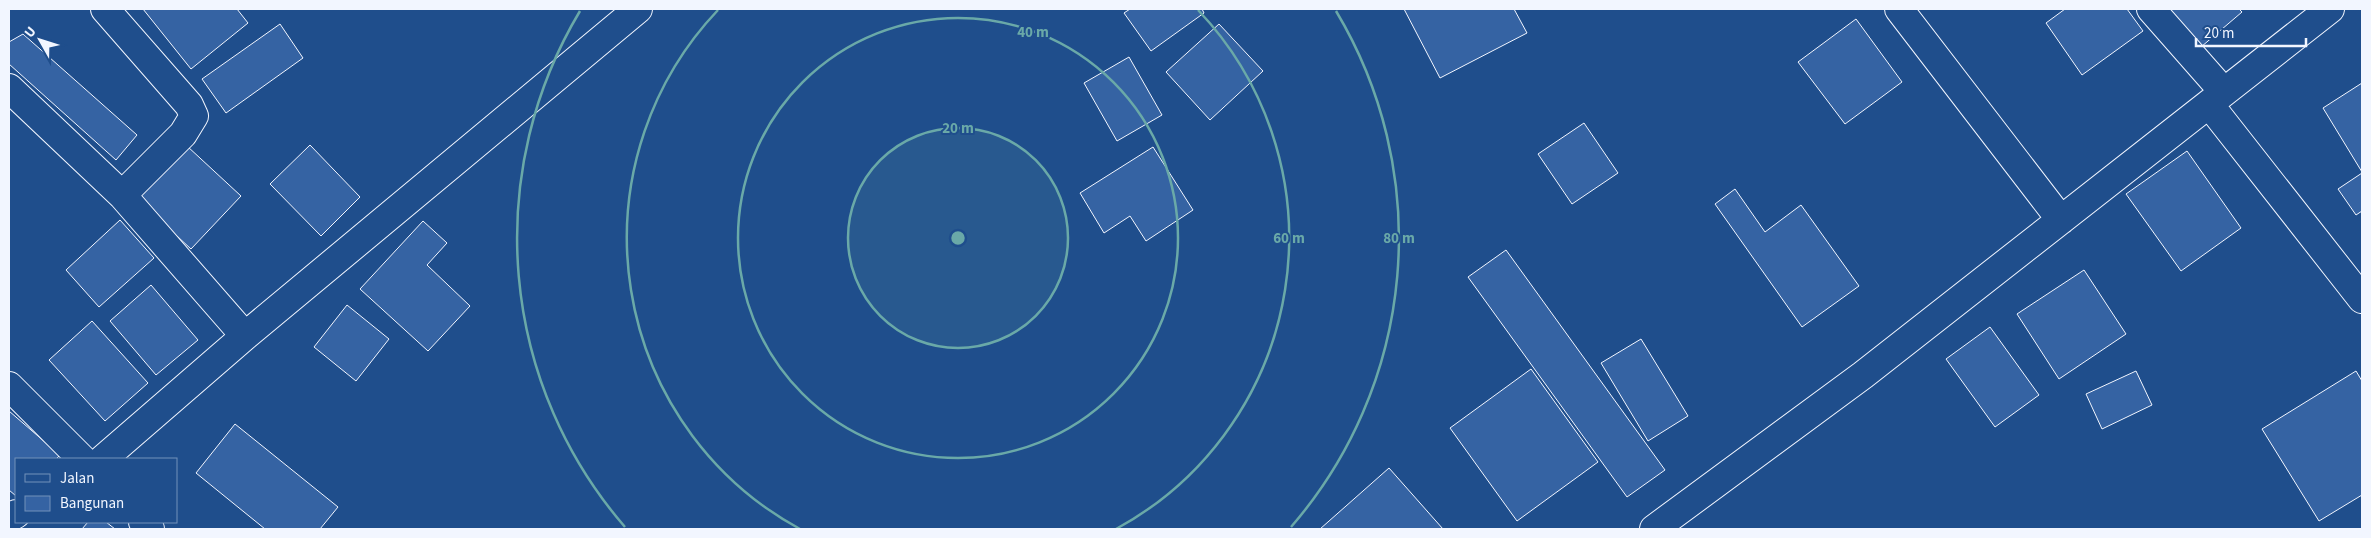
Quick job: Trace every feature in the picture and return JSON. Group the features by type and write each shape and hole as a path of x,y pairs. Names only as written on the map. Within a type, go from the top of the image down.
{"street":[{"path":"105,9 189,105 194,116 183,134 122,195"},
{"path":"104,458 245,336 638,9"},
{"path":"1898,9 2060,220"},
{"path":"2152,9 2362,299"},
{"path":"1654,529 1863,375 2330,9"},
{"path":"9,88 122,195 245,336"},
{"path":"9,386 81,458"}],"building":[{"path":"143,9 237,9 248,23 191,69"},
{"path":"1130,9 1202,9 1204,13 1151,51 1124,13"},
{"path":"1404,9 1514,9 1527,33 1440,78"},
{"path":"2065,9 2127,9 2143,31 2082,75 2046,23"},
{"path":"2168,9 2239,9 2242,12 2201,47"},
{"path":"1856,19 1902,82 1845,124 1798,62"},
{"path":"280,24 303,58 226,113 202,79"},
{"path":"1219,24 1263,71 1210,120 1166,72"},
{"path":"23,34 137,135 116,160 9,64 9,42"},
{"path":"1129,57 1162,115 1117,141 1084,83"},
{"path":"2362,83 2362,172 2323,108"},
{"path":"1584,123 1618,173 1572,204 1538,154"},
{"path":"310,145 360,197 321,236 270,184"},
{"path":"187,146 241,196 191,249 137,199"},
{"path":"1153,147 1193,210 1146,241 1130,216 1104,233 1080,193"},
{"path":"2187,151 2241,228 2181,271 2126,194"},
{"path":"2362,173 2362,211 2356,215 2338,189"},
{"path":"1735,189 1765,232 1801,205 1859,286 1802,327 1715,204"},
{"path":"120,220 154,258 99,307 66,270"},
{"path":"423,221 447,243 427,265 470,306 428,351 360,289"},
{"path":"1506,250 1665,470 1627,497 1468,277"},
{"path":"2084,270 2126,334 2059,379 2017,314"},
{"path":"151,285 198,340 156,375 110,321"},
{"path":"347,305 389,339 356,381 314,347"},
{"path":"92,321 148,383 105,421 49,360"},
{"path":"1990,327 2039,395 1995,427 1946,359"},
{"path":"1641,339 1688,416 1648,441 1601,363"},
{"path":"1531,369 1598,462 1517,521 1450,428"},
{"path":"2136,371 2152,405 2102,429 2086,394"},
{"path":"2356,371 2362,381 2362,495 2319,521 2262,429"},
{"path":"9,411 60,455 57,458 15,458 15,495 9,490"},
{"path":"235,424 338,507 320,529 265,529 196,473"},
{"path":"1389,468 1443,529 1320,529"},
{"path":"87,523 107,523 115,529 82,529"}]}
